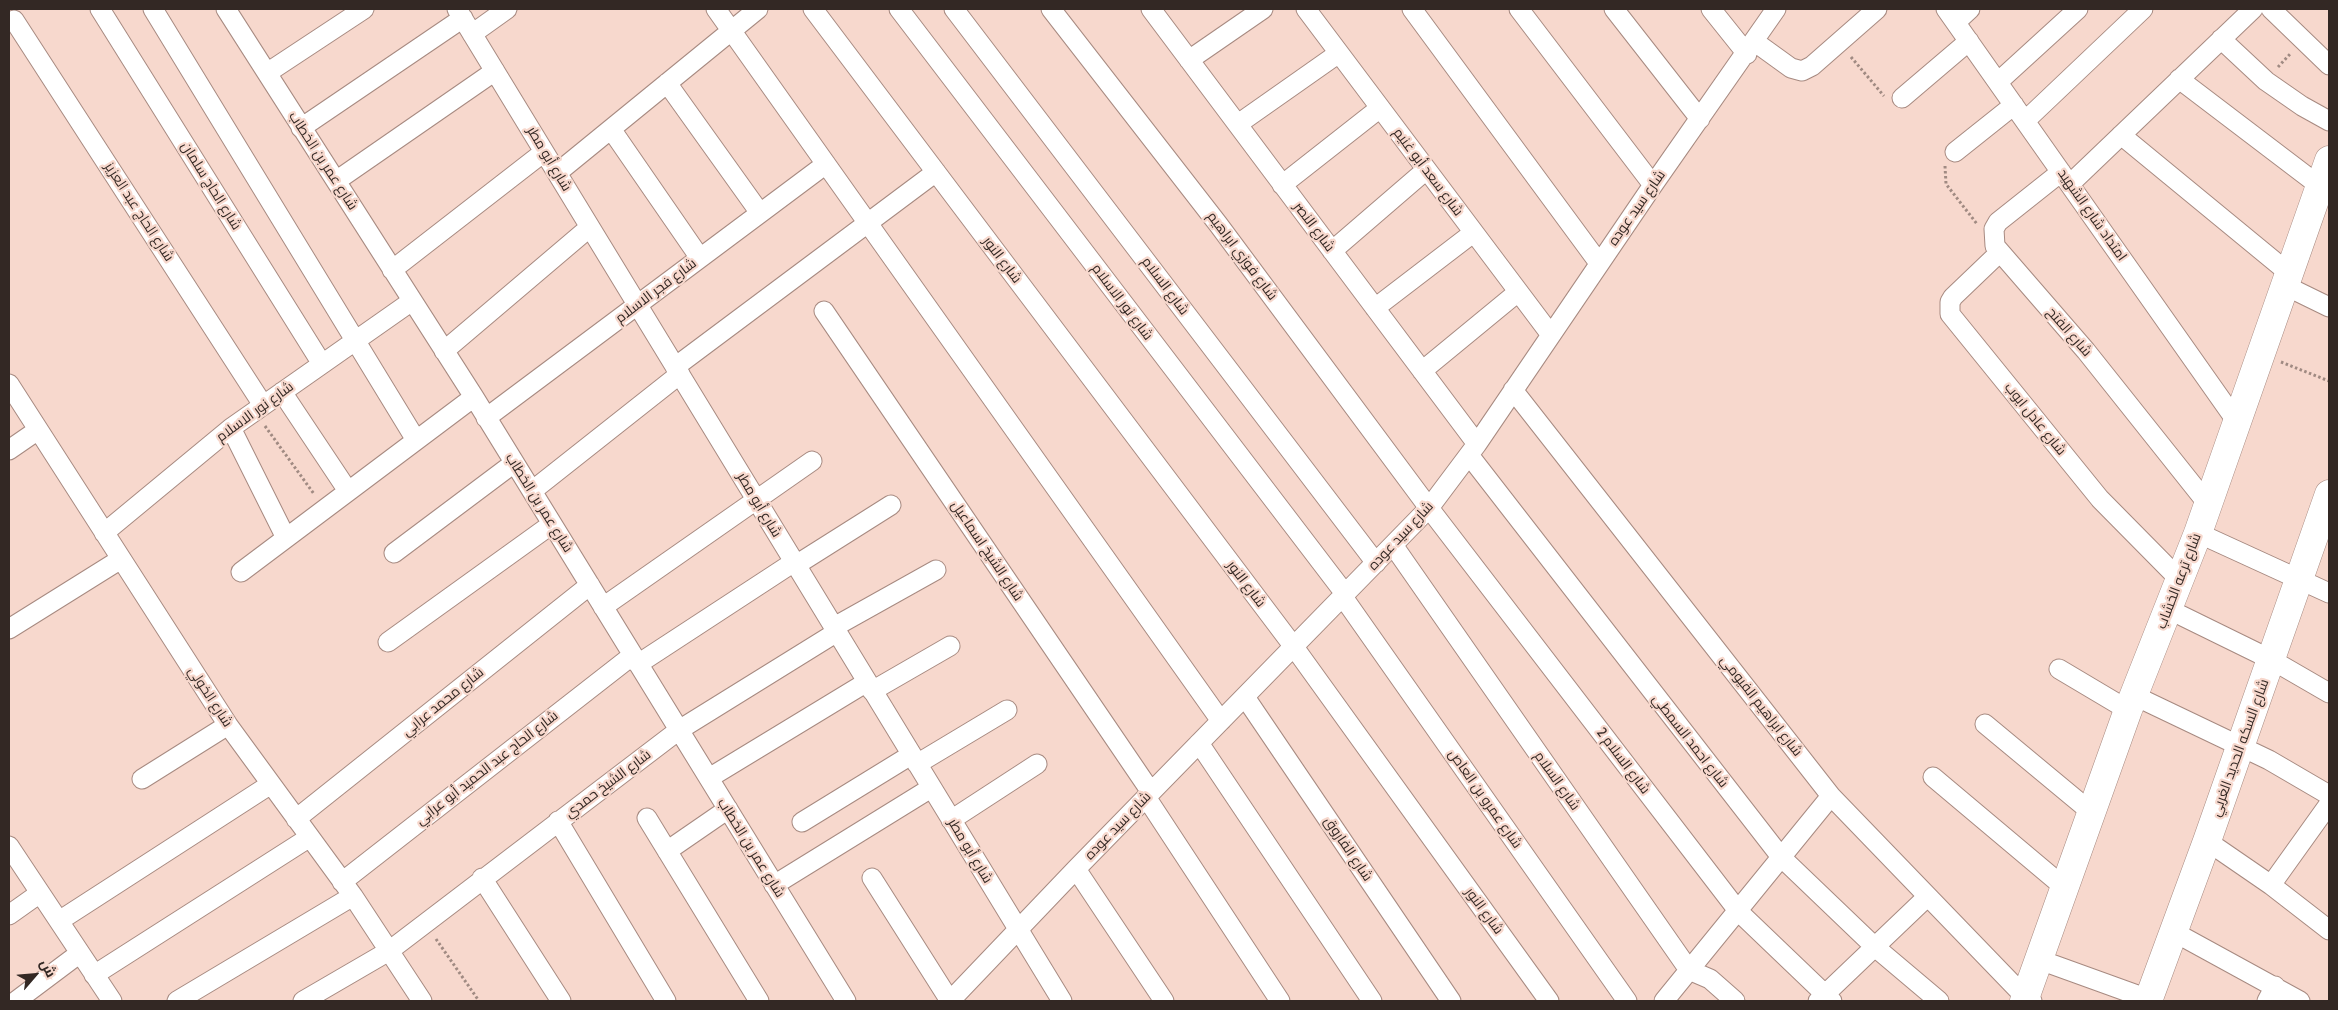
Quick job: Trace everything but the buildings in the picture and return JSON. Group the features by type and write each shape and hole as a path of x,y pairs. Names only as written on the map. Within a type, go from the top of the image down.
{"street":[{"name":"شارع الحاج سلمان","path":"100,9 322,364"},
{"path":"153,9 416,440"},
{"path":"267,73 364,9"},
{"path":"302,128 464,20 507,9"},
{"path":"716,9 1221,721"},
{"path":"557,173 758,9"},
{"name":"شارع النور","path":"813,9 1294,647 1549,1001"},
{"name":"شارع نور الاسلام","path":"899,9 1345,596"},
{"name":"شارع السلام","path":"954,9 1376,563"},
{"name":"شارع فوزي ابراهيم","path":"1051,9 1218,224 1429,508"},
{"name":"شارع النصر","path":"1151,9 1422,371 1473,450"},
{"path":"1189,60 1264,9"},
{"name":"شارع سعد أبو غنيم","path":"1306,9 1551,335"},
{"path":"1412,9 1599,263"},
{"path":"1519,9 1653,185"},
{"path":"1614,9 1700,119"},
{"path":"1711,9 1751,48 1791,68 1802,71 1812,66 1878,9"},
{"name":"شارع سيد عوده","path":"950,1001 1148,794 1345,596 1429,508 1473,450 1599,263 1751,48 1776,9"},
{"path":"1951,15 1970,9"},
{"path":"1998,82 2078,9"},
{"path":"1955,152 2019,113 2143,9"},
{"path":"1996,245 1998,222 2065,178 2121,135 2253,9"},
{"path":"2271,9 2329,66"},
{"name":"شارع عمر بن الخطاب","path":"231,11 267,73 474,397 846,1001"},
{"name":"امتداد شارع الشهيد","path":"1951,15 2237,422"},
{"name":"شارع الحاج عبد العزيز","path":"16,17 259,408"},
{"name":"شارع أبو مطر","path":"464,20 1062,1001"},
{"path":"2221,39 2266,81 2302,106 2329,121"},
{"path":"1902,98 1969,41"},
{"path":"1238,124 1339,53"},
{"path":"336,181 495,71"},
{"path":"2179,79 2322,197"},
{"path":"667,83 760,213"},
{"path":"1282,184 1380,108"},
{"path":"612,129 700,258"},
{"path":"2121,135 2288,280 2329,307"},
{"path":"392,270 544,152"},
{"name":"شارع ترعه الخشاب","path":"2027,1000 2091,812 2131,703 2198,533 2207,503 2288,280 2322,197 2329,160"},
{"name":"شارع فجر الاسلام","path":"486,418 826,164"},
{"path":"1332,251 1426,170"},
{"path":"532,491 678,371 936,172"},
{"path":"444,351 590,227"},
{"path":"1375,308 1473,233"},
{"name":"شارع الفتح","path":"1996,245 2086,351 2207,503"},
{"name":"شارع عادل ايوب","path":"1996,245 1953,297 1950,302 1950,314 2100,499 2180,580"},
{"path":"1422,371 1518,292"},
{"name":"شارع نور الاسلام","path":"104,533 231,428 412,301"},
{"name":"شارع الشيخ اسماعيل","path":"824,311 1148,794 1280,1001"},
{"name":"شارع الخولي","path":"9,384 228,725 348,889 422,1001"},
{"name":"شارع ابراهيم الفيومي","path":"1513,390 1831,796 2027,1000"},
{"path":"282,392 348,491"},
{"path":"241,572 474,397"},
{"path":"231,428 286,538"},
{"path":"9,450 38,430"},
{"name":"شارع احمد السمطي","path":"1473,450 1780,857 1875,947 1939,1001"},
{"path":"603,607 812,461"},
{"path":"394,553 514,463"},
{"name":"شارع السكه الحديد الغربي","path":"2148,1000 2272,660 2329,494"},
{"name":"شارع الحاج عبد الحميد أبو عرابي","path":"177,1001 348,889 636,660 892,505"},
{"name":"شارع السلام 2","path":"1429,508 1739,912 1825,999"},
{"path":"388,642 552,524"},
{"path":"2198,533 2301,578 2329,593"},
{"name":"شارع السلام","path":"1393,545 1689,970"},
{"path":"9,629 121,559"},
{"name":"شارع الشيخ حمدي","path":"302,1001 389,951 424,922 679,730 835,630 936,570"},
{"name":"شارع محمد عرابي","path":"296,819 590,585"},
{"name":"شارع عمرو بن العاص","path":"1345,596 1627,1001"},
{"path":"2168,609 2272,660 2329,693"},
{"path":"709,778 869,686 950,646"},
{"path":"2059,669 2131,703 2240,746 2302,778 2329,795"},
{"name":"شارع الفاروق","path":"1245,697 1451,1001"},
{"path":"802,822 914,759 1007,710"},
{"path":"1985,724 2091,812"},
{"path":"142,779 228,725"},
{"path":"1199,743 1372,1001"},
{"path":"951,820 1036,764"},
{"path":"1933,777 2065,888"},
{"path":"59,921 271,784"},
{"path":"774,884 931,788"},
{"path":"1664,1001 1739,912 1780,857 1831,796"},
{"path":"2271,885 2329,804"},
{"path":"667,851 728,809"},
{"path":"647,818 759,1001"},
{"path":"558,821 666,1001"},
{"path":"94,975 310,837"},
{"path":"2207,841 2271,885 2329,930"},
{"path":"9,846 112,1001"},
{"path":"1076,869 1164,1001"},
{"path":"482,878 561,1001"},
{"path":"872,878 950,1001"},
{"path":"9,916 40,893"},
{"path":"1825,999 1927,897"},
{"path":"2174,932 2271,994 2300,1001"},
{"path":"16,1001 80,953"},
{"path":"2040,960 2148,1000"},
{"path":"1689,970 1710,979 1735,1001"}],"path":[{"path":"2266,81 2302,39"},
{"path":"1838,43 1886,99 1894,101 1902,98"},
{"path":"1955,152 1946,163 1944,170 1946,184 1978,226 1996,245"},
{"path":"2262,354 2329,381"},
{"path":"259,408 325,509"},
{"path":"424,922 479,1001"}]}
